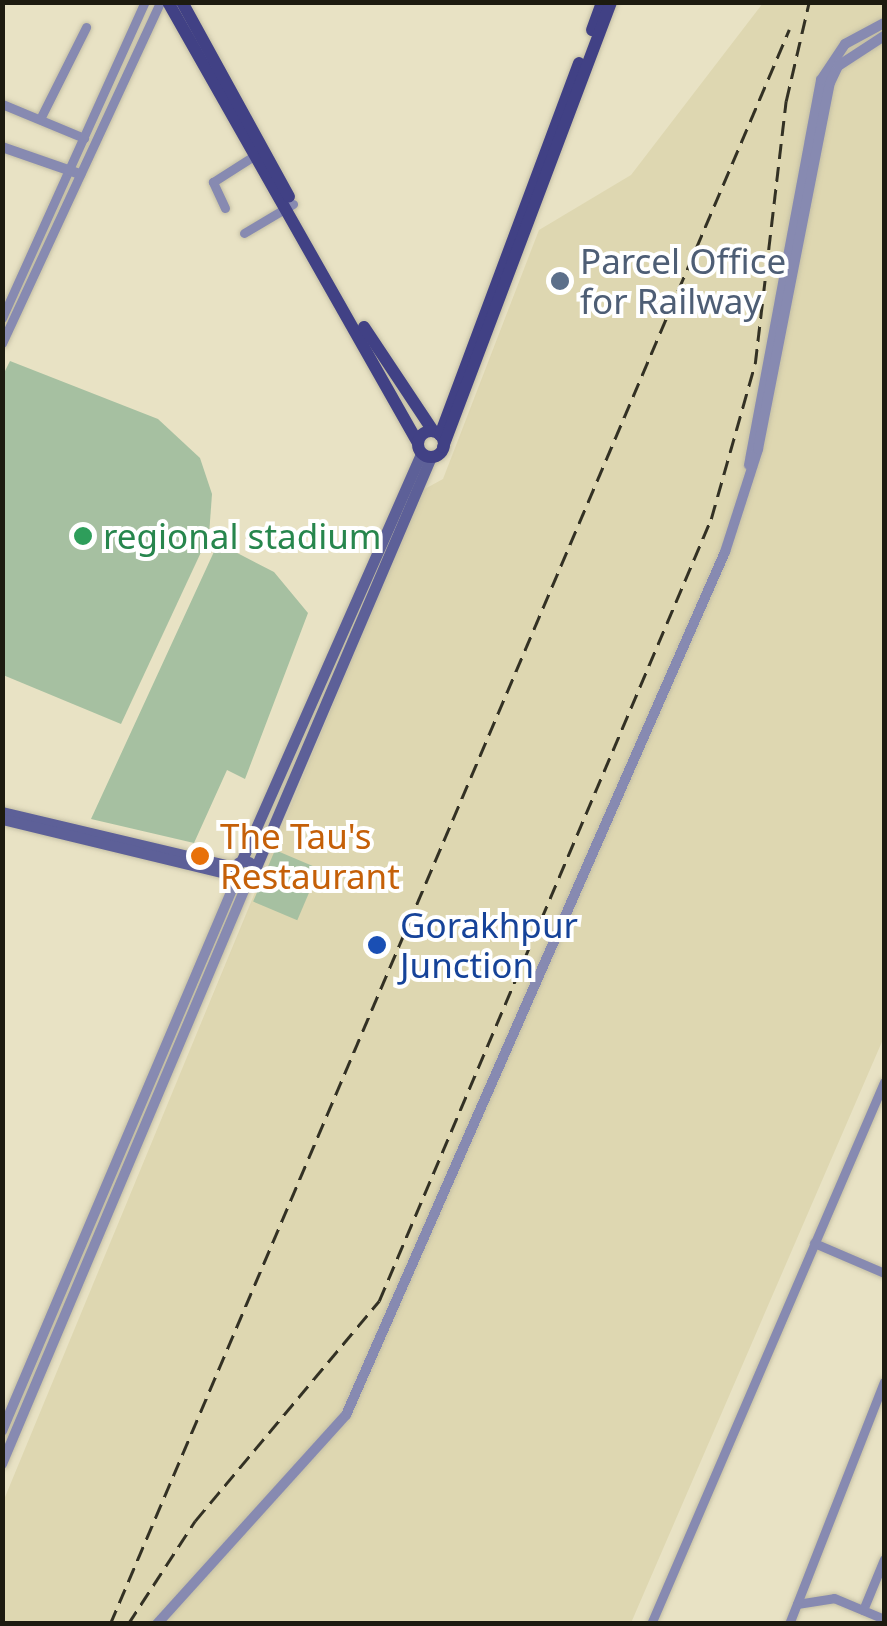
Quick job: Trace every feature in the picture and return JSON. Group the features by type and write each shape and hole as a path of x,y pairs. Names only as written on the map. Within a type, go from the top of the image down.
{"main road":[{"path":"168,2 260,153"},
{"path":"182,2 423,451"},
{"path":"423,451 439,438 602,2"},
{"path":"242,872 423,451 439,438 612,2"},
{"path":"289,206 439,438"},
{"path":"2,812 242,872"},
{"path":"2,820 242,872"}],"street":[{"path":"2,343 75,172 84,138 145,2"},
{"path":"2,318 160,2"},
{"path":"749,471 821,80 845,44 884,23"},
{"path":"40,119 86,27"},
{"path":"157,1624 346,1416 700,614 749,471 830,82 838,66 884,36"},
{"path":"2,104 84,138"},
{"path":"2,147 75,172"},
{"path":"226,208 213,182 260,153"},
{"path":"244,233 289,206"},
{"path":"2,1431 242,872"},
{"path":"2,1464 242,872"},
{"path":"651,1624 884,1082"},
{"path":"814,1243 884,1274"},
{"path":"788,1624 884,1382"},
{"path":"863,1610 884,1560"},
{"path":"796,1604 823,1596 884,1620"}],"shaded area":[{"path":"763,3 884,3 884,1037 631,1623 3,1624 3,1502 421,491 443,479 539,230 631,175"}],"green space":[{"path":"10,361 158,419 200,458 212,494 209,535 121,724 3,675 2,377"},
{"path":"218,543 274,572 308,613 245,779 227,770 194,843 91,819"},
{"path":"275,850 319,869 297,920 253,902"}],"railway":[{"path":"128,1624 195,1521 379,1301 711,519 755,364 786,101 809,2"},
{"path":"110,1624 789,30"}],"place":[{"name":"Parcel Office for Railway","path":"560,281"},
{"name":"regional stadium","path":"83,536"},
{"name":"The Tau's Restaurant","path":"200,856"},
{"name":"Gorakhpur Junction","path":"377,945"}]}
